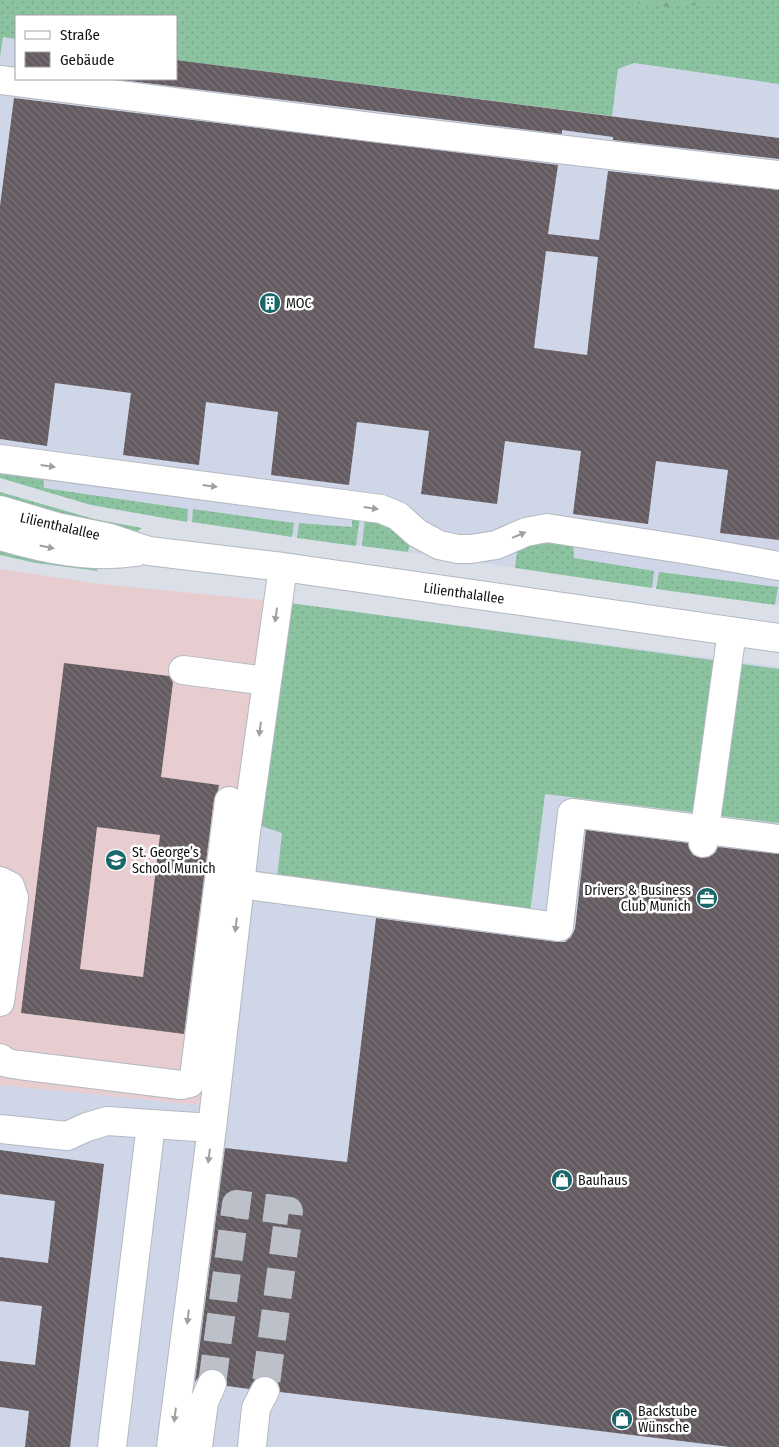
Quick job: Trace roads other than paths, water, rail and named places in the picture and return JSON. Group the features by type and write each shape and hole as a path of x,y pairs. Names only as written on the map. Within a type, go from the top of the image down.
{"street":[{"path":"0,80 407,132 779,175"},
{"path":"0,459 381,509 398,516 417,533 439,545 458,549 496,545 526,532 547,528 779,566"},
{"name":"Lilienthalallee","path":"0,510 57,527 110,538 149,551 283,567 779,638"},
{"name":"Lilienthalallee","path":"0,536 54,549 86,554 116,555 149,551"},
{"path":"171,1447 212,1128 206,1079 236,831 266,681 283,567"},
{"path":"704,836 732,631"},
{"path":"183,670 266,681"},
{"path":"206,1079 245,891 236,831 229,801"},
{"path":"245,891 559,927 572,814 704,836 779,839"},
{"path":"0,881 10,886 14,898 0,1002"},
{"path":"0,1058 7,1063 19,1065 181,1086 206,1079"},
{"path":"0,1129 67,1136 107,1121 212,1128"},
{"path":"112,1447 152,1124"},
{"path":"198,1447 208,1393"},
{"path":"252,1447 261,1400"}],"tunnel":[{"path":"212,1384 236,1204 289,1211 265,1391"}],"place":[{"name":"MOC","path":"270,303"},
{"name":"St. George’s School Munich","path":"116,860"},
{"name":"Drivers & Business Club Munich","path":"707,898"},
{"name":"Bauhaus","path":"562,1180"},
{"name":"Backstube Wünsche","path":"622,1419"}]}
